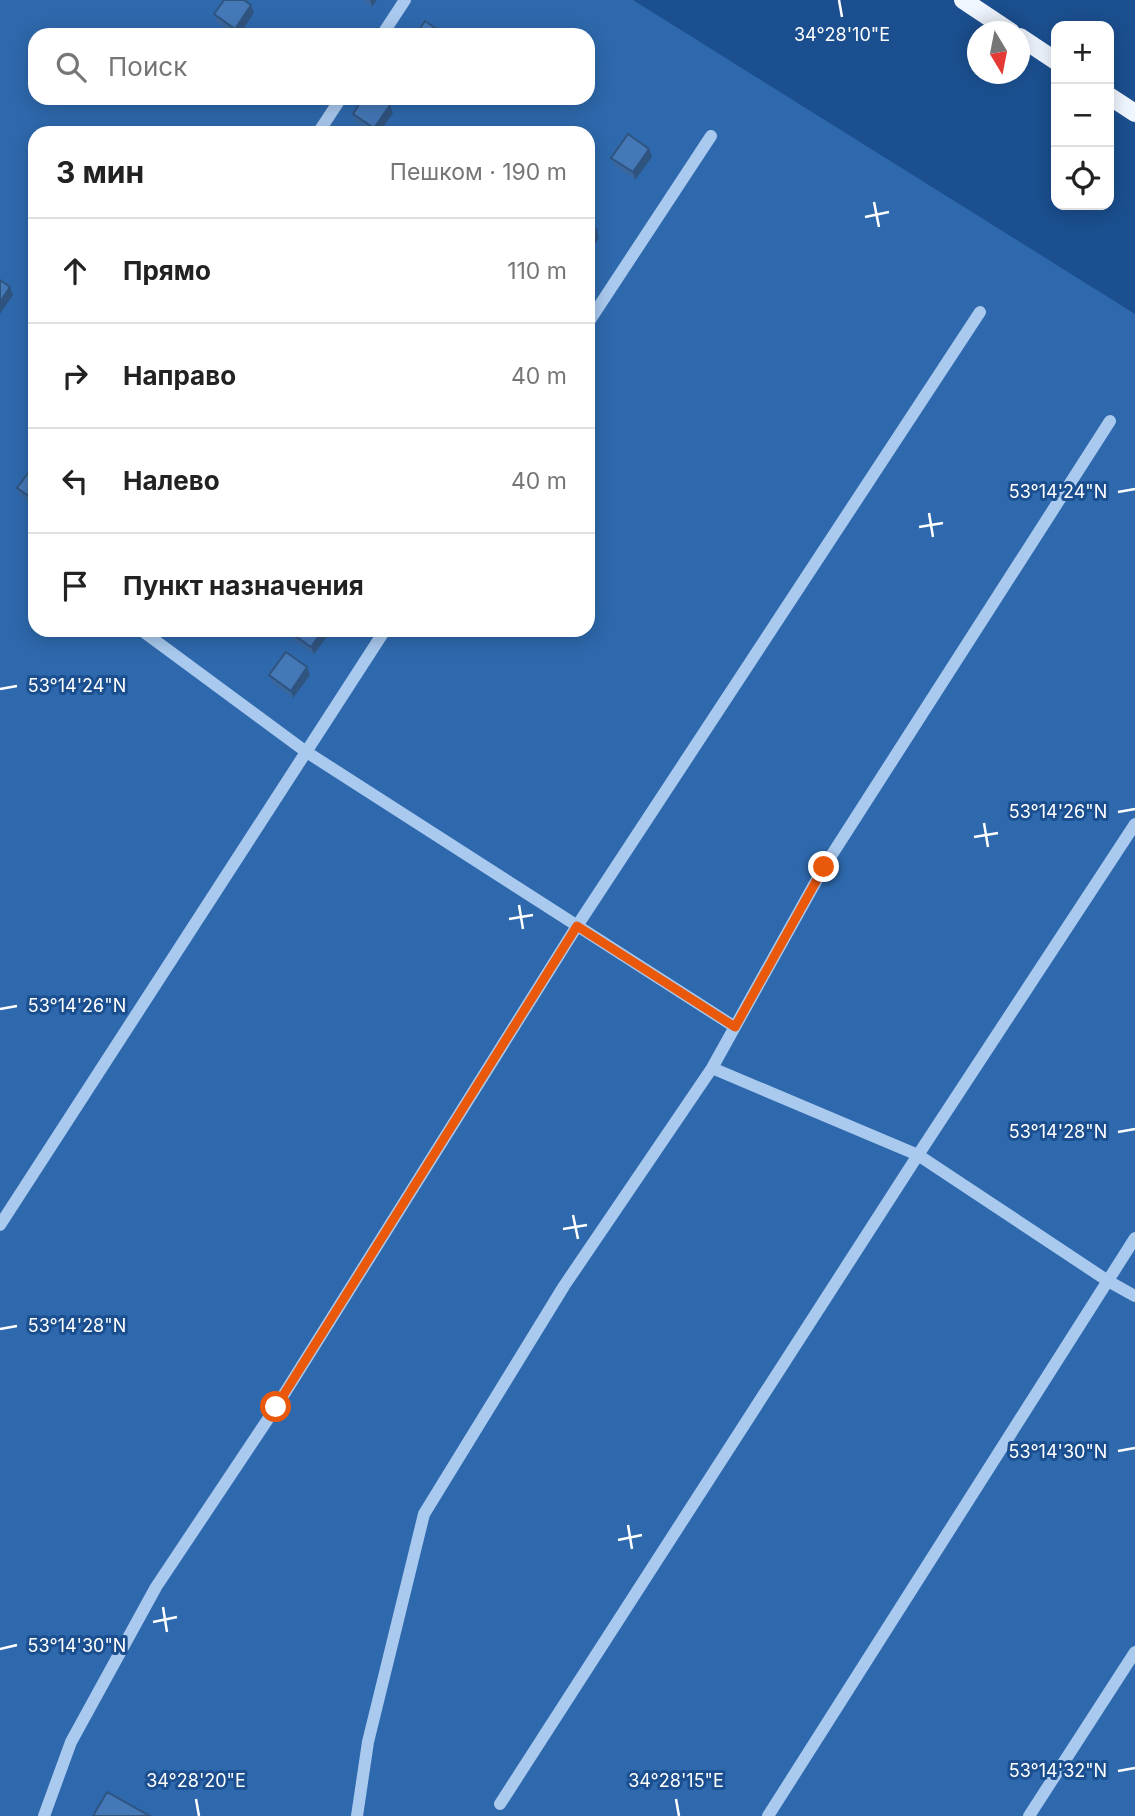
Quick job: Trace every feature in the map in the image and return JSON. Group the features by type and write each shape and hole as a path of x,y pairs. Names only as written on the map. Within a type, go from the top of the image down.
{"main road":[{"path":"963,0 994,21"},
{"path":"1030,44 1051,58"},
{"path":"1114,99 1135,113"}],"street":[{"path":"387,28 405,0"},
{"path":"323,126 336,105"},
{"path":"595,312 711,136"},
{"path":"44,1816 71,1742 156,1587 276,1407 577,926 980,312"},
{"path":"357,1816 368,1742 424,1514 564,1286 712,1068 824,867 1110,421"},
{"path":"150,637 305,751 735,1027"},
{"path":"0,1225 380,637"},
{"path":"500,1804 918,1155 1135,824"},
{"path":"712,1068 918,1155 1108,1281 1135,1296"},
{"path":"768,1816 1135,1238"},
{"path":"1029,1816 1135,1652"}],"shaded area":[{"path":"0,0 633,0 1135,314 1135,1816 0,1816"}],"building":[{"path":"224,0 244,0 251,5 236,28 214,14"},
{"path":"425,21 435,28 420,28"},
{"path":"359,105 390,105 375,126 353,114"},
{"path":"628,134 649,149 633,172 611,158"},
{"path":"0,280 10,287 0,302"},
{"path":"28,473 28,495 17,488"},
{"path":"297,637 318,637 311,647"},
{"path":"286,652 307,667 291,691 269,675"},
{"path":"107,1792 150,1816 93,1816"}],"route":[{"path":"276,1407 577,926 735,1027 824,867"}]}
